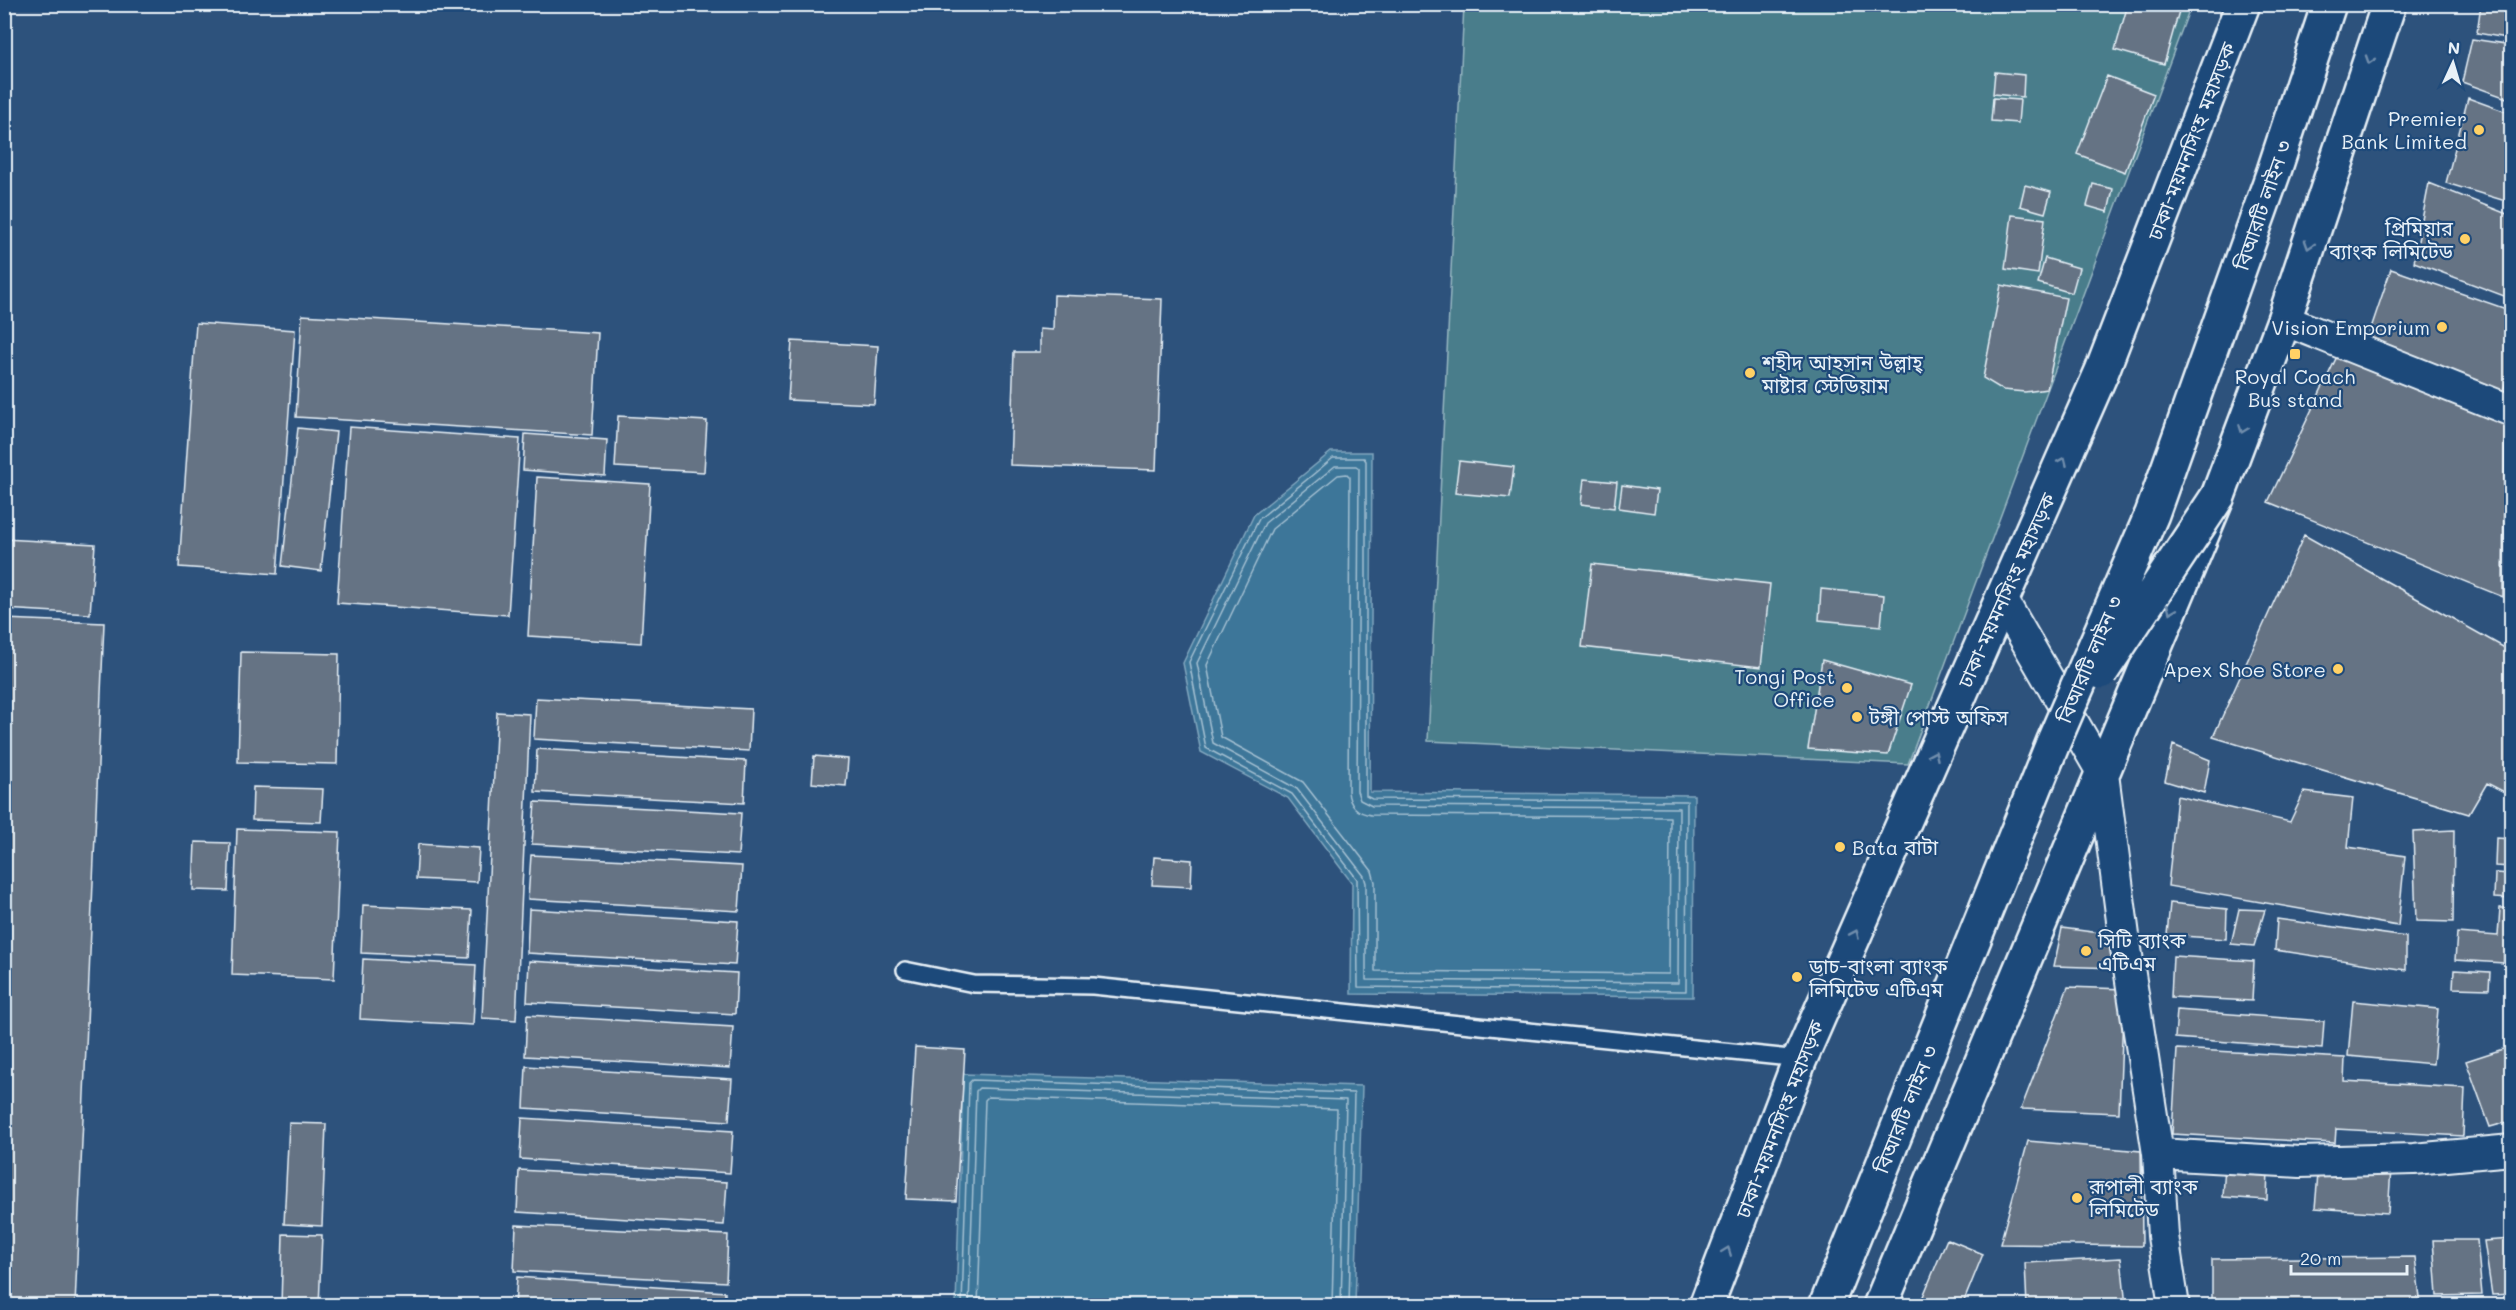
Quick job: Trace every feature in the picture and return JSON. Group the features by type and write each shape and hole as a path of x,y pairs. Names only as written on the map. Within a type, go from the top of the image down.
{"highway":[{"name":"ঢাকা-ময়মনসিংহ মহাসড়ক","path":"1707,1305 1800,1059 2102,371 2243,4"},
{"name":"বিআরটি লাইন ৩","path":"1826,1305 2053,743 2152,514 2274,171 2329,4"},
{"path":"1880,1305 2218,496 2284,321 2389,4"},
{"path":"2053,743 2218,496"}],"street":[{"path":"2284,321 2511,411"},
{"path":"2002,599 2103,774 2124,936 2158,1154 2163,1236 2174,1305"},
{"path":"2158,1154 2300,1162 2414,1159 2511,1150"}],"lane":[{"path":"905,970 974,984 1093,986 1800,1059"}],"green space":[{"name":"শহীদ আহসান উল্লাহ্‌ মাষ্টার স্টেডিয়াম","path":"1464,5 2191,5 1908,764 1428,741"}],"water":[{"path":"1331,452 1372,452 1370,792 1694,795 1693,997 1351,994 1352,883 1288,798 1201,752 1183,663 1254,515"},
{"path":"963,1074 1362,1086 1355,1305 956,1306"}],"building":[{"path":"2128,4 2181,4 2164,64 2115,50"},
{"path":"2481,4 2512,4 2512,39 2477,33"},
{"path":"2472,39 2512,45 2512,100 2462,82"},
{"path":"1995,72 2024,75 2023,97 1993,94"},
{"path":"2107,76 2154,94 2125,172 2077,154"},
{"path":"1993,98 2020,100 2018,123 1991,121"},
{"path":"2468,98 2512,114 2512,203 2446,183"},
{"name":"প্রিমিয়ার ব্যাংক লিমিটেড","path":"2429,183 2512,216 2512,299 2414,262"},
{"path":"2093,184 2113,189 2108,212 2087,206"},
{"path":"2025,185 2051,192 2045,213 2020,206"},
{"path":"2012,215 2045,219 2038,274 2005,269"},
{"path":"2045,258 2079,268 2072,293 2038,283"},
{"name":"Vision Emporium","path":"2391,269 2512,311 2512,361 2500,402 2366,343"},
{"path":"2001,285 2066,298 2047,389 2025,392 2003,390 1983,378"},
{"path":"1054,295 1162,299 1156,470 1010,465 1014,352 1040,352 1040,329 1053,330"},
{"path":"302,315 598,333 592,435 296,417"},
{"path":"196,323 295,330 277,574 179,567"},
{"path":"792,341 878,346 874,404 788,400"},
{"path":"2341,348 2505,407 2503,597 2268,502"},
{"path":"618,416 707,421 704,472 615,467"},
{"path":"349,427 520,439 508,615 337,603"},
{"path":"298,428 336,432 321,571 282,566"},
{"path":"525,434 607,440 605,476 523,470"},
{"path":"1459,461 1514,467 1510,498 1455,493"},
{"path":"537,477 650,484 641,643 528,636"},
{"path":"1584,479 1617,482 1614,508 1581,504"},
{"path":"1622,485 1657,490 1654,513 1619,508"},
{"path":"2304,535 2512,652 2512,796 2487,783 2469,814 2213,737"},
{"path":"4,539 95,544 90,614 4,609"},
{"path":"1592,564 1770,584 1761,667 1582,647"},
{"path":"1821,589 1884,595 1881,626 1819,620"},
{"path":"4,619 104,623 75,1306 4,1306"},
{"path":"241,652 339,654 337,764 238,762"},
{"name":"টঙ্গী পোস্ট অফিস","path":"1822,660 1911,685 1888,755 1808,749"},
{"path":"536,698 751,709 749,751 534,739"},
{"path":"497,712 530,714 516,1020 482,1018"},
{"path":"2173,745 2210,760 2204,793 2165,781"},
{"path":"537,749 746,761 744,803 535,792"},
{"path":"814,756 848,759 846,786 812,783"},
{"path":"253,787 323,789 321,822 252,820"},
{"path":"2304,792 2353,798 2348,847 2405,856 2398,926 2168,886 2177,796 2290,822"},
{"path":"535,802 741,813 738,855 532,844"},
{"path":"237,829 340,832 334,979 232,975"},
{"path":"2454,830 2453,922 2416,921 2413,832"},
{"path":"2496,838 2512,839 2512,867 2495,866"},
{"path":"195,842 230,843 228,891 193,890"},
{"path":"418,844 479,848 477,882 416,879"},
{"path":"531,855 742,866 739,911 528,899"},
{"path":"1154,857 1192,860 1191,887 1152,885"},
{"path":"2495,873 2512,874 2512,899 2494,898"},
{"path":"2170,903 2227,909 2226,939 2167,935"},
{"path":"363,905 472,910 469,958 361,953"},
{"path":"2500,908 2512,908 2512,954 2504,954 2504,963 2455,960 2457,933 2498,936"},
{"path":"529,909 738,921 735,965 527,953"},
{"path":"2239,909 2265,910 2254,946 2231,944"},
{"path":"2277,919 2406,937 2406,970 2275,950"},
{"name":"সিটি ব্যাংক এটিএম","path":"2062,928 2115,935 2116,968 2054,966"},
{"path":"2173,956 2254,961 2252,1001 2171,997"},
{"path":"363,959 476,965 473,1025 360,1019"},
{"path":"529,961 737,973 735,1014 527,1002"},
{"path":"2511,963 2512,1007 2508,1007"},
{"path":"2454,970 2490,972 2489,989 2453,988"},
{"path":"2068,987 2124,989 2119,1113 2021,1109"},
{"path":"2353,1001 2438,1009 2433,1064 2348,1056"},
{"path":"2177,1010 2324,1021 2322,1049 2175,1038"},
{"path":"527,1015 733,1027 730,1068 525,1056"},
{"path":"2512,1046 2512,1121 2490,1127 2466,1061"},
{"path":"915,1047 965,1050 956,1201 906,1199"},
{"path":"2177,1049 2345,1058 2344,1081 2465,1088 2463,1136 2336,1129 2335,1143 2172,1134"},
{"path":"526,1066 732,1079 729,1121 524,1108"},
{"path":"522,1118 733,1131 730,1173 520,1159"},
{"path":"289,1123 326,1124 322,1226 284,1224"},
{"name":"রূপালী ব্যাংক লিমিটেড","path":"2028,1141 2141,1151 2142,1246 2000,1244"},
{"path":"2319,1163 2391,1169 2388,1213 2315,1208"},
{"path":"2225,1165 2268,1168 2267,1200 2223,1197"},
{"path":"519,1170 727,1182 724,1225 517,1212"},
{"path":"516,1225 728,1235 726,1282 514,1271"},
{"path":"283,1234 322,1235 319,1306 281,1306"},
{"path":"1947,1239 1983,1254 1962,1306 1919,1306"},
{"path":"2512,1239 2512,1294 2492,1295 2484,1241"},
{"path":"2433,1240 2477,1240 2482,1295 2437,1296"},
{"path":"2415,1257 2421,1306 2212,1306 2212,1259"},
{"path":"2121,1258 2126,1306 2027,1306 2025,1263"},
{"path":"517,1277 725,1292 725,1306 515,1306"}],"place":[{"name":"Premier Bank Limited","path":"2479,130"},
{"name":"প্রিমিয়ার ব্যাংক লিমিটেড","path":"2465,239"},
{"name":"Vision Emporium","path":"2442,327"},
{"name":"Royal Coach Bus stand","path":"2295,354"},
{"name":"শহীদ আহসান উল্লাহ্‌ মাষ্টার স্টেডিয়াম","path":"1750,373"},
{"name":"Apex Shoe Store","path":"2338,669"},
{"name":"Tongi Post Office","path":"1847,688"},
{"name":"টঙ্গী পোস্ট অফিস","path":"1857,717"},
{"name":"Bata বাটা","path":"1840,847"},
{"name":"সিটি ব্যাংক এটিএম","path":"2086,951"},
{"name":"ডাচ-বাংলা ব্যাংক লিমিটেড এটিএম","path":"1797,977"},
{"name":"রূপালী ব্যাংক লিমিটেড","path":"2077,1198"}]}
